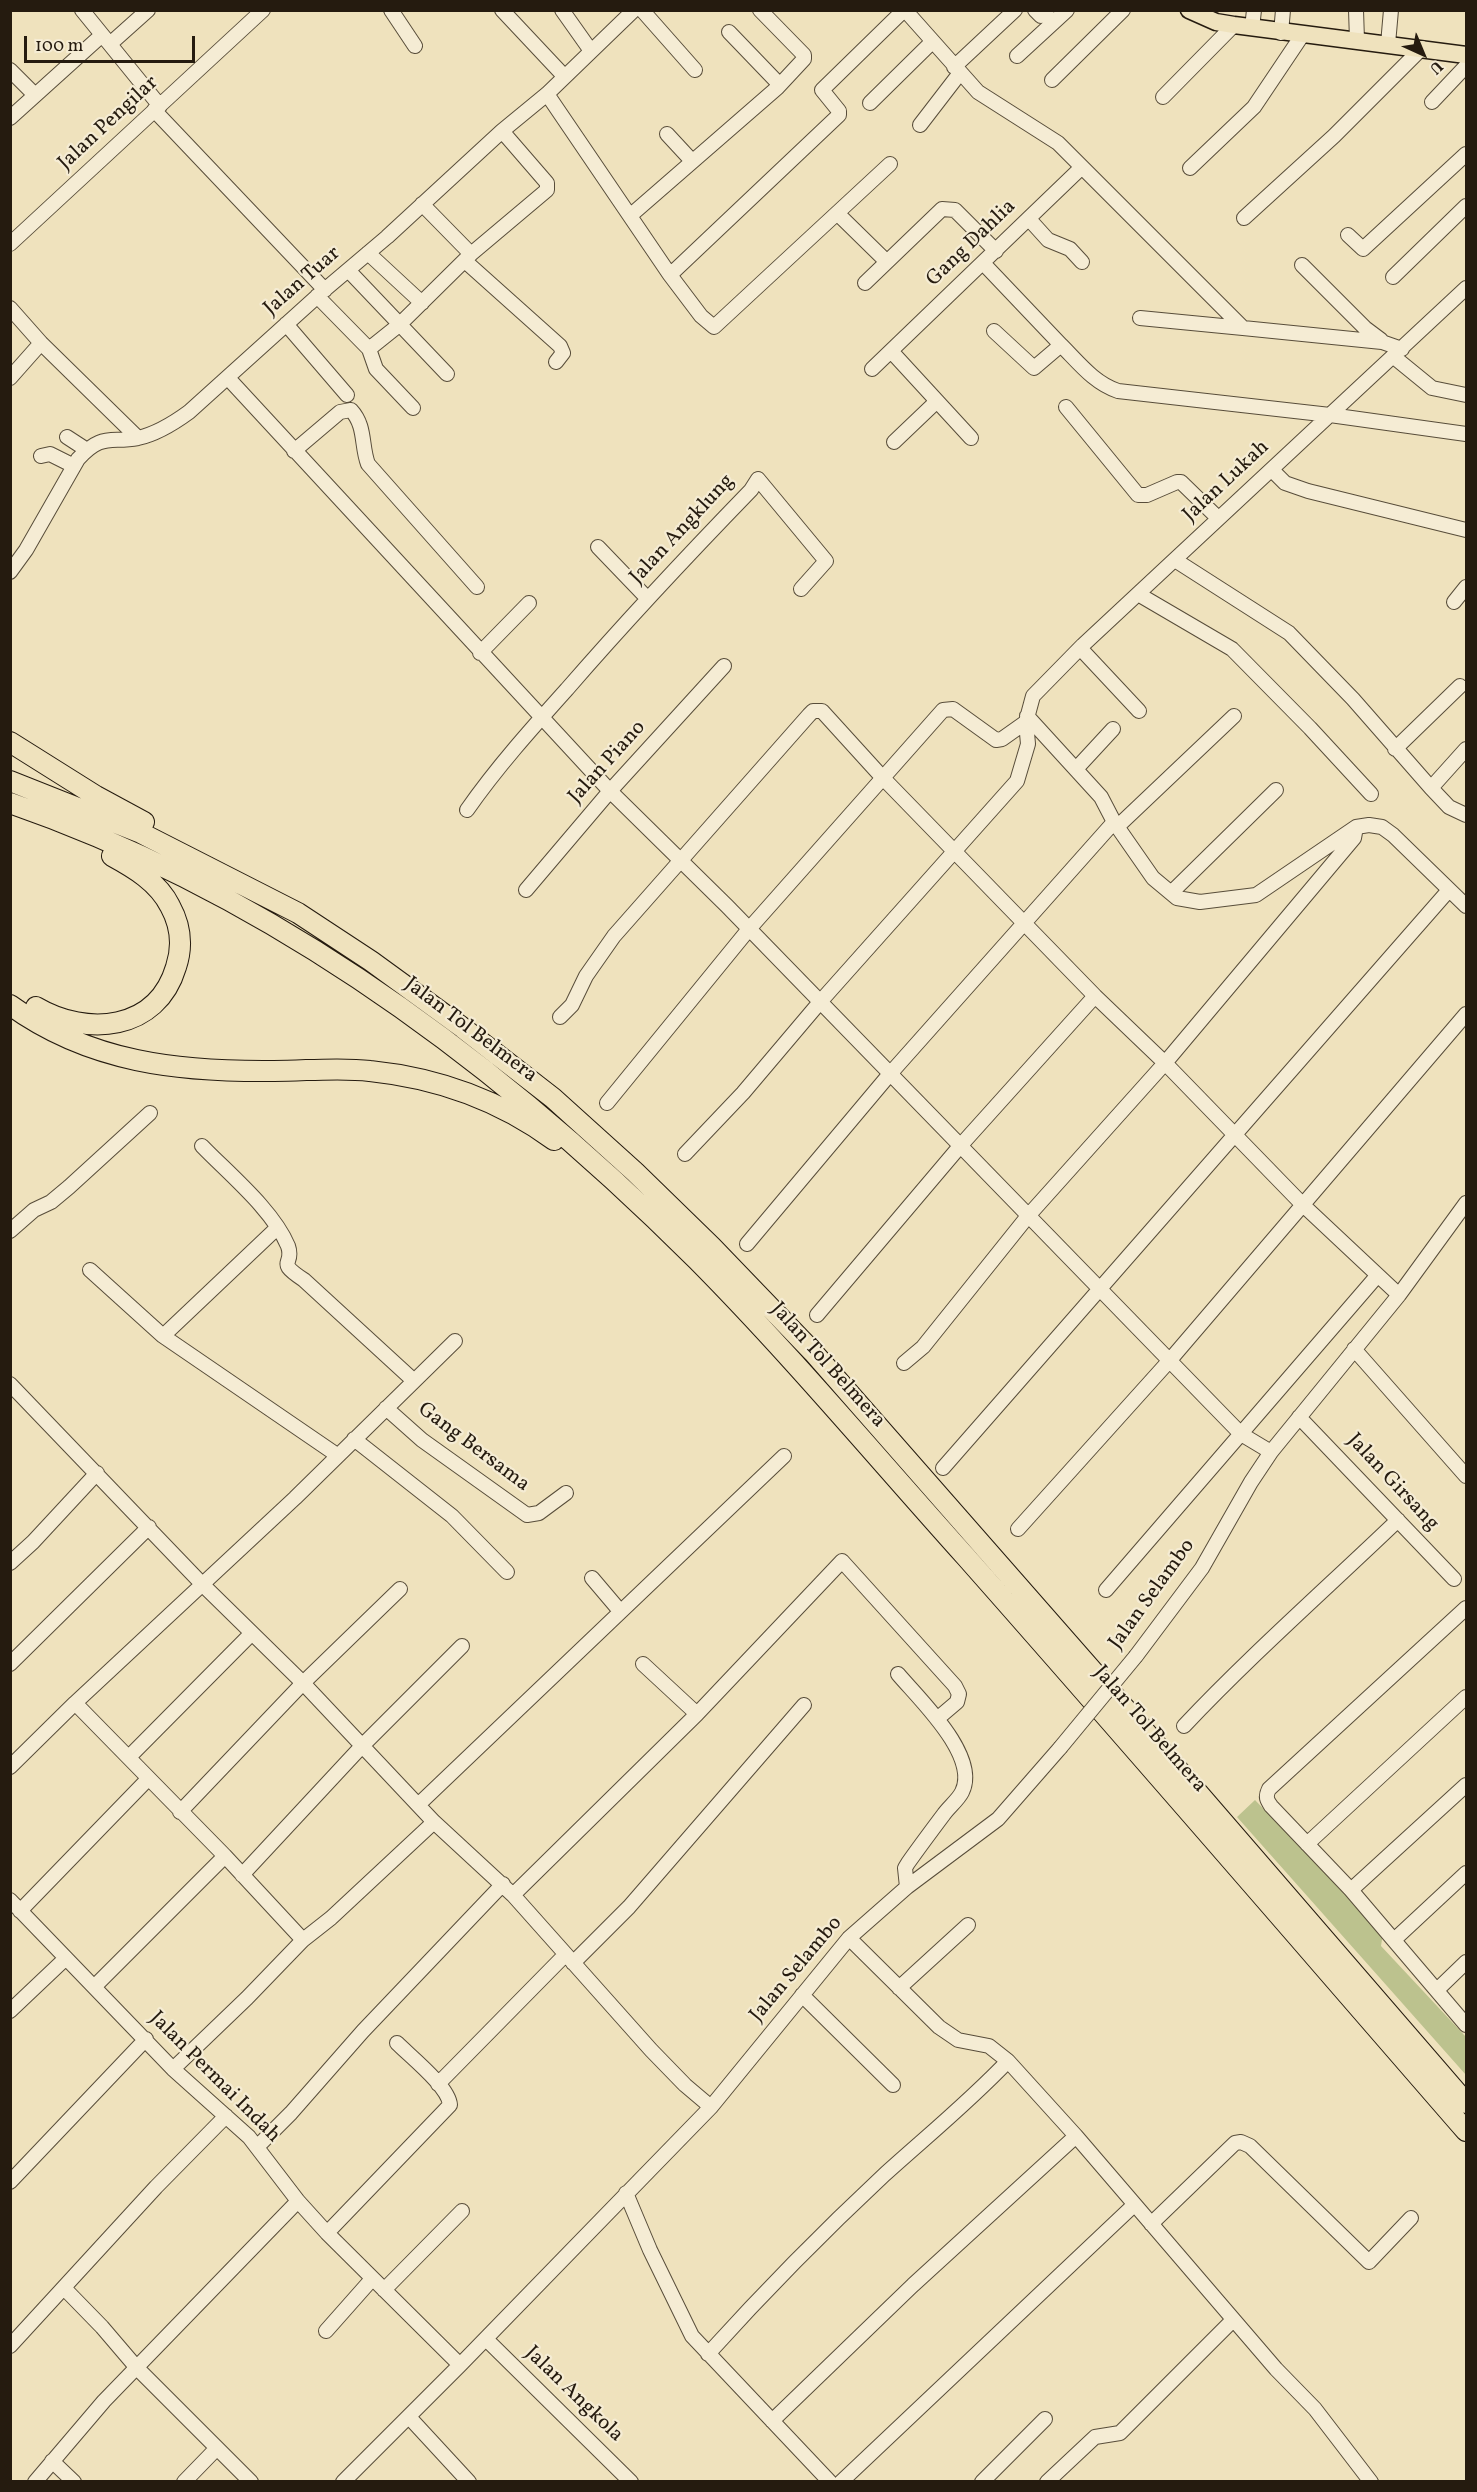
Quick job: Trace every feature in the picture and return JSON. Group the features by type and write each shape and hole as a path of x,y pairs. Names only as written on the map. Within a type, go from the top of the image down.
{"highway":[{"path":"10,742 96,796 212,859 260,893"},
{"name":"Jalan Tol Belmera","path":"10,781 141,833 298,913 371,961 543,1091 635,1172 712,1247 820,1360 1084,1660 1467,2103"},
{"path":"10,992 39,1009 75,1022 102,1025 124,1021 155,1004 171,984 181,949 179,928 170,904 153,883 132,867 14,804"},
{"name":"Jalan Tol Belmera","path":"14,804 122,847 276,927 346,971 450,1042 540,1113 697,1261 788,1357 1113,1724 1467,2132"},
{"path":"10,1005 75,1040 103,1051 162,1065 193,1070 367,1070 447,1084 510,1111 620,1187"}],"main road":[{"path":"1189,10 1216,22 1281,33 1357,40 1467,55"}],"street":[{"path":"82,10 157,108 369,349 376,369 413,408"},
{"path":"10,118 34,95 148,10"},
{"name":"Jalan Pengilar","path":"10,244 263,10"},
{"path":"391,10 415,46"},
{"path":"502,10 564,76"},
{"path":"562,10 591,51"},
{"name":"Jalan Tuar","path":"10,572 26,550 74,466 87,450 107,439 138,438 170,425 189,412 502,131 547,94 634,10"},
{"path":"642,10 695,70"},
{"path":"631,215 777,88 805,56 760,10"},
{"path":"670,275 840,116 839,111 822,90 904,10 978,92 1058,144 1243,328"},
{"path":"920,124 957,70 1015,10"},
{"path":"1035,10 1041,16 1047,10"},
{"path":"1017,56 1067,10"},
{"path":"1052,80 1123,10"},
{"path":"1252,28 1254,10"},
{"path":"1281,33 1283,10"},
{"path":"1356,10 1357,40"},
{"path":"1388,44 1391,10"},
{"path":"1163,97 1234,25"},
{"path":"729,32 779,84"},
{"path":"1190,168 1254,107 1303,34"},
{"path":"870,103 932,42"},
{"path":"1244,218 1334,136 1422,48"},
{"path":"1432,102 1467,66"},
{"path":"10,70 34,95"},
{"path":"547,94 670,275 701,316 714,327 890,164"},
{"path":"369,349 399,325 468,257 547,190 547,183 502,131"},
{"path":"667,134 692,161"},
{"path":"1348,235 1363,249 1467,154"},
{"name":"Gang Dahlia","path":"872,369 1082,167"},
{"path":"422,204 468,257 560,346 563,353 556,362"},
{"path":"1393,277 1467,206"},
{"path":"866,283 886,261 942,209 955,210 996,250"},
{"path":"838,214 886,261"},
{"path":"1029,219 1048,240 1070,249 1082,262"},
{"path":"368,253 422,303"},
{"path":"983,263 1105,387 1118,391 1467,435"},
{"path":"1302,266 1365,328 1398,353 1432,388 1467,395"},
{"path":"348,270 447,374"},
{"name":"Jalan Lukah","path":"1026,719 1033,696 1080,648 1467,288"},
{"path":"10,308 40,343 138,438"},
{"path":"1140,318 1382,342"},
{"path":"286,324 347,395"},
{"path":"994,331 1034,368 1062,345"},
{"path":"10,378 40,343"},
{"path":"891,351 971,438"},
{"path":"228,378 610,791 749,929 889,1075 961,1145 1241,1434 1271,1452"},
{"path":"894,442 937,401"},
{"path":"1066,407 1138,495 1148,495 1181,482 1218,518"},
{"path":"294,451 340,412 351,410 358,417 368,464 477,587"},
{"path":"67,437 87,450"},
{"path":"41,456 50,454 74,466"},
{"path":"1272,470 1285,483 1308,491 1467,530"},
{"name":"Jalan Angklung","path":"467,810 487,781 541,718 647,598 751,490 758,479 825,558 825,564 801,589"},
{"path":"598,547 647,598"},
{"path":"1175,560 1289,633 1353,699 1395,749 1449,807 1467,815"},
{"path":"1454,603 1467,587"},
{"path":"1138,594 1232,649 1371,794"},
{"path":"480,652 529,603"},
{"path":"1080,648 1139,711"},
{"name":"Jalan Piano","path":"526,890 610,791 724,666"},
{"path":"1395,749 1460,686"},
{"path":"607,1103 749,929 939,715 948,708 953,710 996,741 1002,739 1026,719"},
{"path":"560,1017 572,1005 586,976 603,950 680,860 813,711 822,711 882,777 1095,996 1165,1063 1303,1205 1399,1295"},
{"path":"747,1244 889,1075 1024,921 1116,825 1234,716"},
{"path":"1026,719 1077,769 1101,797 1116,825 1153,878 1171,893 1186,900 1200,902 1256,895 1356,827 1369,825 1382,827 1393,834 1467,906"},
{"path":"685,1154 743,1093 820,1002 1017,781 1028,744 1026,719"},
{"path":"1077,769 1113,729"},
{"path":"1431,788 1467,749"},
{"path":"1171,893 1276,790"},
{"path":"904,1363 923,1347 1028,1216 1165,1063 1354,838 1356,827"},
{"path":"943,1468 1449,890"},
{"path":"817,1315 961,1145 1095,996"},
{"path":"1018,1529 1170,1360 1467,1014"},
{"path":"10,1231 34,1210 51,1202 69,1187 150,1113"},
{"path":"202,1146 261,1207 277,1228 288,1247 287,1267 413,1380"},
{"name":"Jalan Selambo","path":"343,2481 486,2339 711,2107 849,1938 907,1887 998,1819 1137,1656 1202,1568 1251,1482 1271,1452 1399,1295 1467,1203"},
{"path":"164,1336 277,1228"},
{"path":"90,1270 164,1336 337,1455"},
{"path":"1106,1590 1377,1276"},
{"path":"10,1767 75,1702 314,1480 455,1341"},
{"path":"1354,1349 1467,1476"},
{"path":"10,1384 203,1585 303,1683 434,1822 503,1884 651,2050 685,2085 711,2107"},
{"name":"Gang Bersama","path":"386,1408 422,1440 527,1515 539,1513 566,1493"},
{"name":"Jalan Girsang","path":"1299,1417 1454,1579"},
{"path":"354,1439 452,1516 507,1572"},
{"path":"418,1805 784,1456"},
{"path":"10,1563 33,1542 97,1473"},
{"path":"1184,1726 1232,1676 1290,1624 1398,1520"},
{"path":"10,1664 149,1527"},
{"path":"513,1895 697,1714 842,1561 955,1686 959,1694 957,1702 938,1719"},
{"path":"592,1578 620,1611"},
{"path":"180,1812 303,1683 400,1589"},
{"path":"1467,1608 1269,1790 1266,1800 1351,1890 1467,2025"},
{"path":"129,1757 252,1633"},
{"path":"242,1875 362,1746 462,1646"},
{"path":"643,1664 697,1714"},
{"path":"898,1674 938,1719 960,1756 966,1776 962,1791 908,1863 907,1887"},
{"path":"1307,1844 1467,1697"},
{"path":"75,1702 303,1940"},
{"path":"438,2084 569,1959 628,1907 804,1705"},
{"path":"20,1911 148,1779"},
{"path":"1351,1890 1467,1785"},
{"path":"172,2069 247,1998 303,1940 331,1918 434,1822"},
{"path":"94,1987 225,1856"},
{"path":"1394,1940 1467,1873"},
{"path":"258,2146 291,2114 363,2031 503,1884"},
{"name":"Jalan Permai Indah","path":"10,1900 146,2039 172,2069 258,2146 298,2201 327,2233 460,2365"},
{"path":"899,1988 968,1925"},
{"path":"849,1938 953,2038 989,2046 1008,2061 1076,2136 1282,2376 1316,2409 1371,2481"},
{"path":"10,2011 66,1958"},
{"path":"1437,1990 1467,1962"},
{"path":"802,1995 893,2085"},
{"path":"10,2182 146,2039"},
{"path":"327,2233 450,2105 450,2098 397,2043"},
{"path":"708,2354 758,2299 884,2176 970,2100 1008,2061"},
{"path":"10,2346 168,2175 226,2116"},
{"path":"772,2421 913,2285 1076,2136"},
{"path":"1151,2224 1235,2144 1241,2142 1250,2146 1369,2262 1411,2218"},
{"path":"626,2193 686,2326 708,2354 830,2481"},
{"path":"35,2481 104,2401 298,2201"},
{"path":"841,2481 1134,2205"},
{"path":"384,2290 462,2211"},
{"path":"326,2331 372,2279"},
{"path":"64,2288 137,2368 251,2481"},
{"path":"1047,2481 1095,2437 1120,2433 1233,2320"},
{"name":"Jalan Angkola","path":"486,2339 631,2481"},
{"path":"409,2416 469,2481"},
{"path":"982,2481 1045,2420"},
{"path":"184,2481 217,2448"},
{"path":"52,2461 74,2481"}],"green space":[{"path":"1255,1800 1383,1933 1381,1946 1466,2037 1466,2075 1237,1817"}]}
